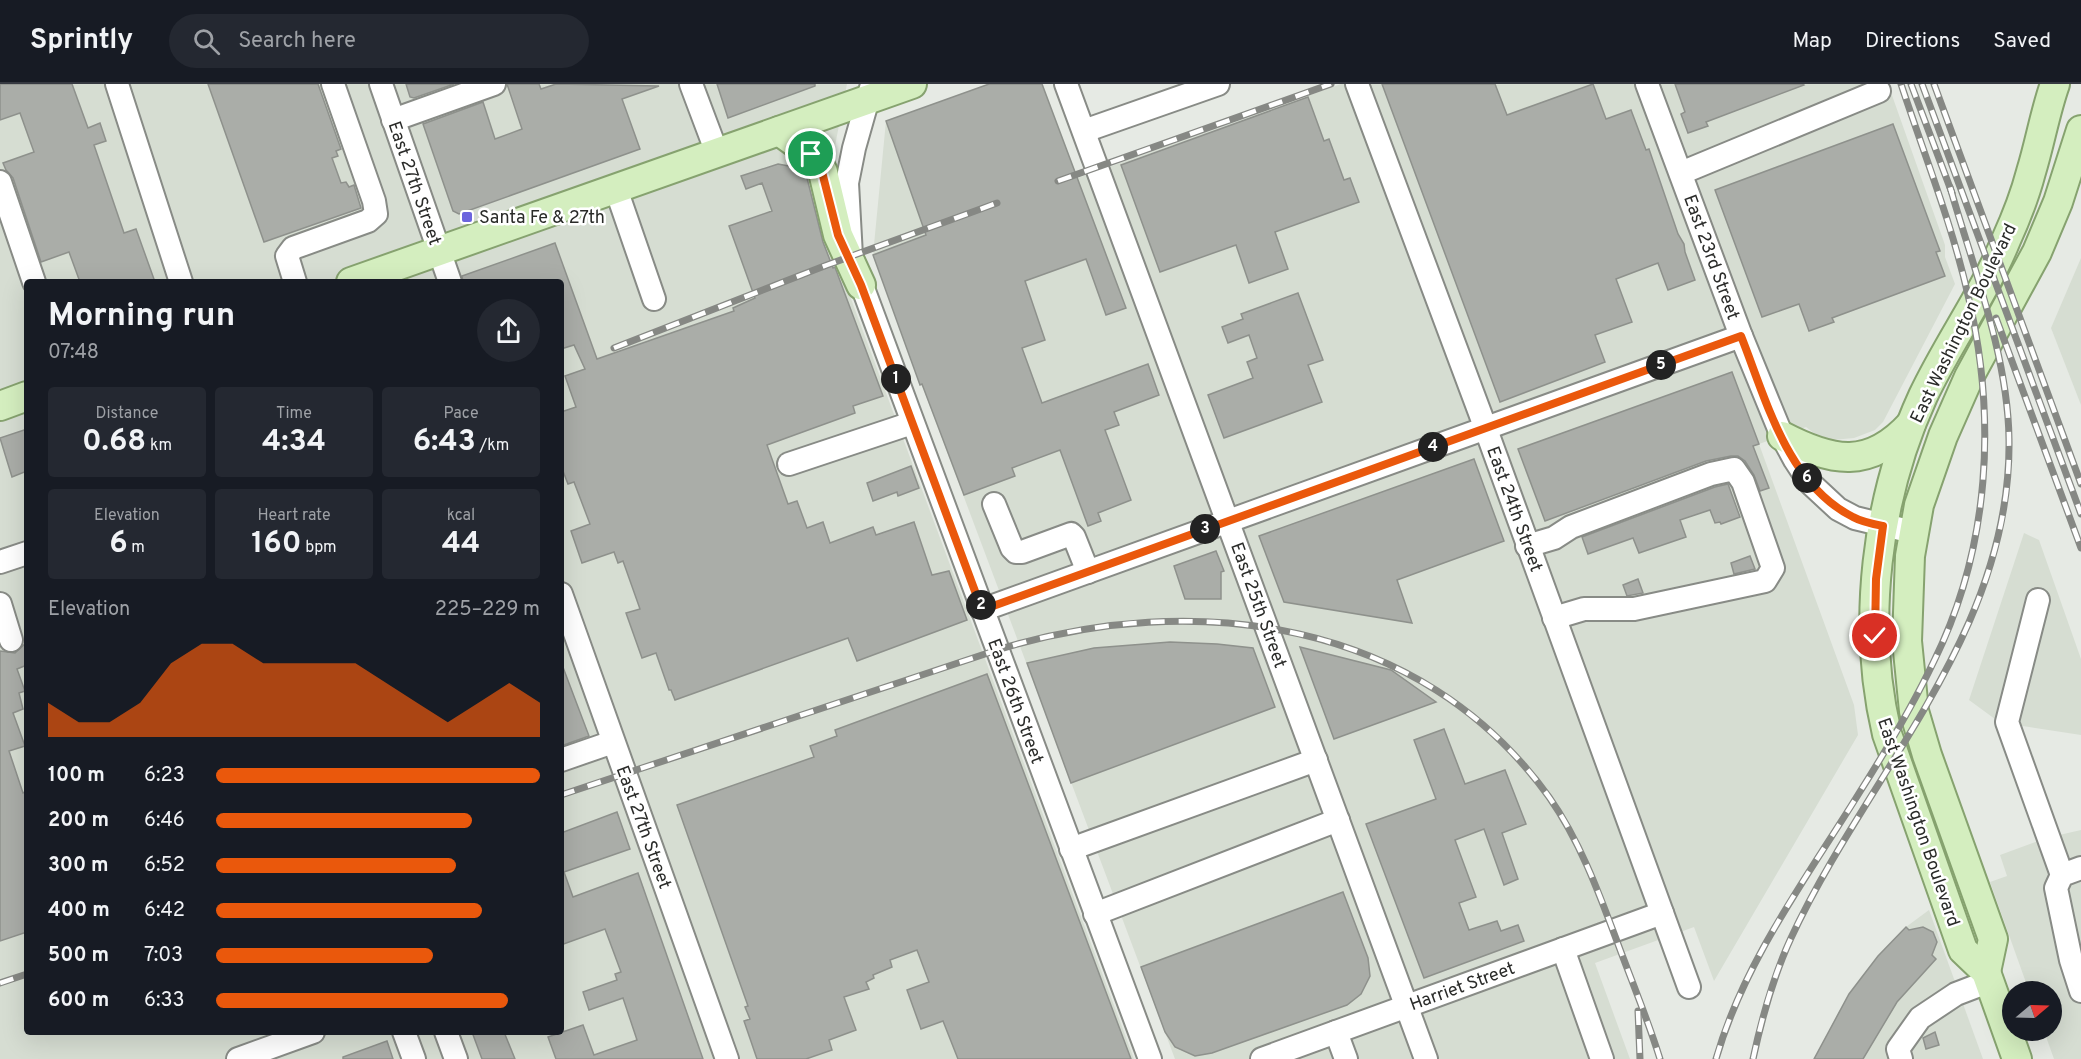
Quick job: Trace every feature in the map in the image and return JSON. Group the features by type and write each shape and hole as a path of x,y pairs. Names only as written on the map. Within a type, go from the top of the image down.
{"main road":[{"path":"360,279 779,131 870,92 912,84"},
{"name":"East Washington Boulevard","path":"2017,1059 1988,976 1963,950 1887,734 1876,666 1875,608 1883,526 1898,464 1923,396 2006,242 2031,173 2055,84"},
{"name":"East Washington Boulevard","path":"1988,976 1993,939 1931,766 1914,711 1908,669 1906,612 1913,532 1930,469 1943,436 1969,377 2037,252 2058,202 2081,130"},
{"path":"779,131 811,154 818,162 838,235 861,285"},
{"path":"0,406 24,397"},
{"path":"1782,436 1826,456 1855,457 1885,446 1901,435 1913,422"}],"street":[{"path":"117,84 181,279"},
{"path":"294,279 287,256 293,248 368,221 376,214 374,201 333,84"},
{"name":"East 27th Street","path":"381,84 449,279"},
{"path":"393,120 494,84"},
{"path":"691,84 717,153"},
{"name":"East 25th Street","path":"1066,84 1426,1059"},
{"path":"1084,131 1218,84"},
{"name":"East 24th Street","path":"1357,84 1486,428 1689,987"},
{"name":"East 23rd Street","path":"1647,84 1741,336 1782,436 1810,483 1838,509 1855,518 1913,532"},
{"path":"1681,173 1879,91"},
{"name":"East 26th Street","path":"870,92 847,183 850,256 1150,1059"},
{"path":"0,182 33,279"},
{"path":"616,189 654,299"},
{"path":"982,610 1741,336"},
{"path":"789,464 912,423"},
{"path":"1527,546 1554,538 1571,528 1711,474 1734,469 1743,483 1773,568 1766,581 1634,609 1584,609 1554,618"},
{"path":"994,504 1012,548 1016,552 1022,552 1071,534 1088,572"},
{"path":"0,562 24,554"},
{"path":"2038,600 2007,722 2071,872 2056,888 2071,960 2081,991"},
{"name":"East 27th Street","path":"564,602 727,1059"},
{"path":"0,604 11,640"},
{"path":"564,759 614,741"},
{"path":"1071,849 1316,760"},
{"path":"1095,914 1338,819"},
{"name":"Harriet Street","path":"1262,1059 1662,913"},
{"path":"1563,949 1602,1059"},
{"path":"1901,1059 1898,1049 1920,1018 1988,976"},
{"path":"1336,1032 1346,1059"},
{"path":"238,1059 305,1035"},
{"path":"405,1035 414,1059"},
{"path":"447,1035 456,1059"}],"shaded area":[{"path":"0,84 847,84 828,182 841,272 1134,1059 0,1059"},
{"path":"989,84 1073,170 1078,178 1341,84 1888,84 1945,245 1945,257 1955,284 1883,422 1875,430 1854,438 1832,440 1806,427 1759,444 1854,705 1858,735 1714,981 1694,927 1595,963 1630,1059 1175,1059 873,255 886,121"},
{"path":"2081,258 2081,405 2051,328"},
{"path":"2024,533 2039,540 2081,659 2081,735 2016,725 2055,836 2081,830 2081,1059 2054,1059 2048,1041 2062,1041 2062,981 2025,981 1990,882 2007,876 2000,855 2041,840 1999,722 1969,700"},
{"path":"1929,910 1983,1059 1815,1059 1839,1011 1861,977 1906,927"}],"building":[{"path":"0,84 72,84 88,128 100,123 106,141 94,145 124,233 136,229 154,279 79,279 69,252 41,262 13,178 3,163 34,152 20,113 0,120"},
{"path":"208,84 318,84 341,149 336,151 338,156 332,158 341,183 346,182 349,187 354,185 361,208 264,242"},
{"path":"406,84 454,84 414,98 410,97"},
{"path":"507,84 539,84 541,89 556,84 659,86 622,99 640,149 459,214 453,211 423,124 483,102 495,139 522,129"},
{"path":"717,84 815,84 815,86 728,118"},
{"path":"989,84 1042,84 1126,308 1106,315 1086,259 1025,281 1045,340 1022,348 1042,403 1148,364 1159,395 1114,412 1119,425 1105,430 1131,500 1098,513 1101,521 1088,526 1060,450 1012,468 1015,476 964,495 922,384 920,385 873,255 926,235 886,121"},
{"path":"1382,84 1495,84 1507,115 1593,84 1606,119 1631,110 1646,150 1649,149 1695,280 1668,290 1658,263 1616,279 1632,322 1595,335 1605,362 1500,402"},
{"path":"1675,84 1804,85 1706,122 1708,126 1688,133 1681,114 1685,112"},
{"path":"1308,97 1324,141 1329,139 1344,180 1350,178 1359,202 1275,232 1288,269 1249,283 1236,245 1160,272 1121,165"},
{"path":"1893,124 1940,251 1936,252 1945,276 1832,318 1834,322 1809,331 1799,304 1762,317 1715,190"},
{"path":"778,164 794,167 804,172 823,242 833,268 835,267 883,396 853,406 855,413 767,445 788,504 797,501 807,528 823,522 830,543 873,527 876,535 914,522 932,575 949,571 967,620 857,661 848,638 675,700 669,690 656,653 642,658 626,613 640,609 623,561 618,563 614,552 582,563 571,531 590,524 574,482 568,484 564,474 564,411 576,407 565,376 585,369 574,345 564,348 564,279 462,279 462,276 555,243 597,359 734,311 733,308 755,298 729,226 772,211 762,183 746,189 741,176"},
{"path":"1298,293 1323,360 1308,365 1322,402 1224,438 1208,395 1253,378 1247,362 1257,358 1249,335 1228,343 1222,327 1243,319 1241,314"},
{"path":"1732,372 1759,444 1753,446 1769,488 1760,491 1745,461 1738,456 1731,456 1706,461 1545,521 1518,449"},
{"path":"24,430 24,472 12,477 0,438"},
{"path":"1474,459 1504,541 1397,580 1412,623 1284,602 1259,536"},
{"path":"911,466 919,488 898,496 897,492 873,501 867,483"},
{"path":"1728,484 1740,517 1721,524 1720,522 1715,523 1710,510 1680,520 1686,537 1639,553 1633,538 1588,554 1582,537"},
{"path":"1216,551 1224,571 1221,572 1221,599 1185,599 1174,566"},
{"path":"1750,556 1755,569 1734,574 1731,563"},
{"path":"1638,579 1643,593 1627,596 1623,585"},
{"path":"1170,642 1253,648 1275,707 1071,783 1027,663 1094,648"},
{"path":"24,645 24,666 17,669 24,688 24,691 19,693 23,709 13,713 24,746 9,751 24,792 24,933 0,941 0,651 15,653"},
{"path":"1300,647 1391,670 1436,702 1334,739"},
{"path":"564,670 589,736 564,745"},
{"path":"987,674 1131,1059 958,1059 943,1021 921,1029 907,990 929,982 917,950 890,960 892,967 873,975 874,978 866,982 869,989 844,997 856,1030 829,1040 832,1050 806,1059 757,1059 744,1021 750,1019 745,1007 748,1006 677,805 814,757 810,746 837,736 835,730"},
{"path":"1444,729 1465,784 1505,770 1526,824 1502,833 1518,879 1504,885 1484,829 1455,840 1476,897 1459,903 1469,930 1497,921 1501,931 1518,925 1524,941 1424,978 1366,824 1436,799 1414,740"},
{"path":"617,812 630,849 564,872 564,832"},
{"path":"564,872 573,897 638,873 703,1059 556,1059 548,1037 564,1035 564,1032 583,1025 594,1055 637,1040 623,998 589,1010 583,992 617,980 615,974 621,972 605,929 564,944"},
{"path":"1343,892 1368,958 1370,976 1361,994 1347,1005 1212,1053 1195,1056 1175,1047 1165,1032 1141,967"},
{"path":"1906,927 1909,930 1923,927 1933,932 1937,942 1932,955 1936,959 1897,1002 1863,1059 1814,1059 1849,994 1878,956"},
{"path":"1935,1032 1939,1045 1926,1049 1923,1038"},
{"path":"473,1035 505,1035 515,1059 482,1059"},
{"path":"387,1041 393,1059 343,1059 343,1057"}],"railway":[{"path":"1058,181 1331,84"},
{"path":"1716,1059 1728,1023 1760,953 1880,759 1934,661 1953,618 1967,573 1977,528 1983,481 1985,435 1983,388 1977,341 1954,242 1901,84"},
{"path":"1911,84 1952,193"},
{"path":"1922,84 2081,514"},
{"path":"1934,84 2081,484"},
{"path":"1753,1059 1769,997 1791,938 1823,877 1930,699 1962,638 1987,575 2004,509 2009,439 2003,376 1988,312 1950,187"},
{"path":"614,348 827,265 997,203"},
{"path":"1996,318 2081,548"},
{"path":"564,794 997,650 1072,632 1148,622 1224,623 1299,634 1370,656 1436,690 1497,737 1549,797 1570,831 1596,887 1660,1059"},
{"path":"0,983 24,975"},
{"path":"1638,1011 1640,1059"}],"place":[{"name":"Santa Fe & 27th","path":"467,217"}],"route":[{"path":"811,154 818,162 822,172 830,211 838,235 853,272 861,285 982,610 1741,336 1782,436 1810,483 1838,509 1855,518 1883,526 1876,579 1875,636"}]}
